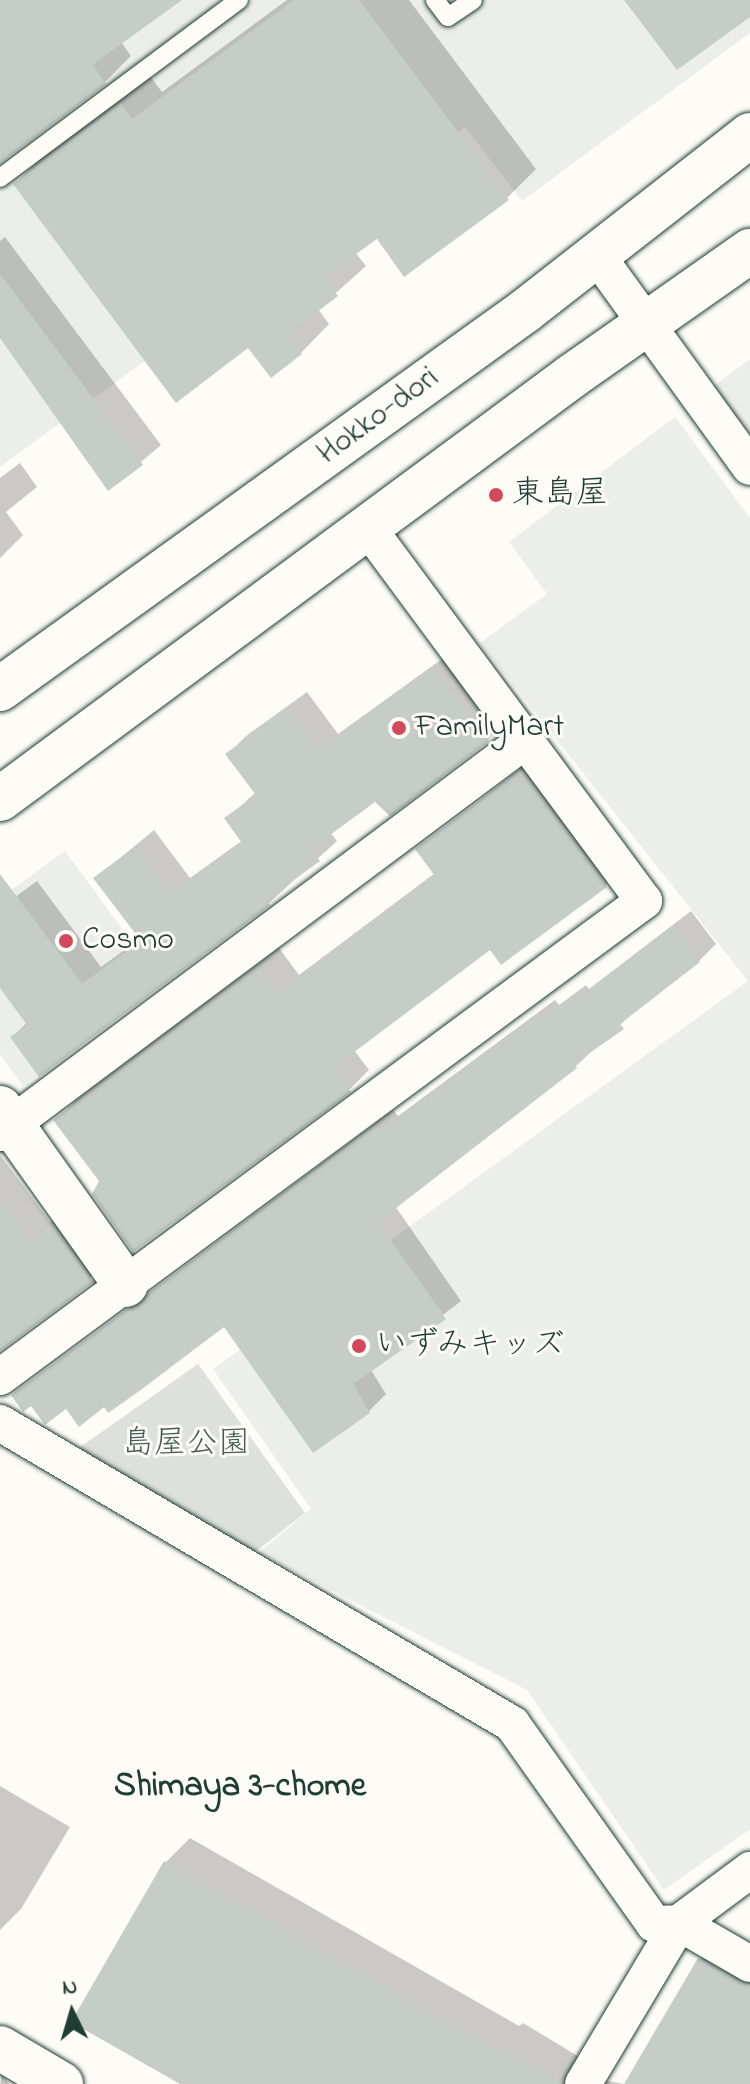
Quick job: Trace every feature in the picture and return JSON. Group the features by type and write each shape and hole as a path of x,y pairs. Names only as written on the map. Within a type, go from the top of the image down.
{"main road":[{"name":"Hokko-dori","path":"0,689 598,257 750,135"},
{"path":"0,799 645,324 750,251"},
{"path":"4,1122 126,1285"},
{"path":"0,2048 61,2084"}],"street":[{"path":"598,257 750,467"},
{"path":"0,1377 644,901 369,530"},
{"path":"4,1122 526,740"},
{"path":"0,1423 512,1724 654,1924 679,1923 750,1964"},
{"path":"583,2084 679,1923 750,1870"}],"lane":[{"path":"0,178 239,0"},
{"path":"435,0 448,17 473,0"}],"shaded area":[{"path":"0,0 750,0 750,33 522,201 465,127 0,467"},
{"path":"750,359 750,443 710,389"},
{"path":"675,417 750,518 750,1829 664,1890 527,1690 258,1553 311,1509 213,1369 748,981 480,643 547,594 509,542"},
{"name":"Cosmo","path":"65,851 162,983 23,1086 0,1055 0,898"}],"green space":[{"name":"島屋公園","path":"198,1364 305,1513 254,1553 79,1448"}],"building":[{"path":"0,0 182,0 92,65 106,84 0,163"},
{"path":"294,0 359,0 509,200 404,277 377,239 324,277 338,296 287,335 302,354 271,378 248,348 176,403 13,184 121,103 132,119"},
{"path":"624,0 750,0 750,17 677,70"},
{"path":"0,274 143,465 108,491 0,338"},
{"path":"433,668 489,741 390,816 375,802 311,849 320,861 266,900 270,905 39,1077 10,1037 27,1025 0,988 0,874 82,984 141,941 93,878 135,847 171,895 242,843 224,818 256,795 225,754 288,708 319,751"},
{"path":"514,775 521,785 528,780 607,887 501,965 490,950 333,1068 351,1092 133,1252 92,1194 99,1181 53,1120 258,967 278,993 435,876 415,849"},
{"path":"673,926 700,962 620,1024 624,1029 574,1064 577,1068 378,1222 446,1319 353,1384 370,1413 313,1453 224,1327 108,1413 104,1407 79,1427 66,1409 45,1425 31,1406 23,1412 11,1395 126,1310 141,1305 149,1293 376,1125 380,1131 537,1015 541,1020 568,1000 571,1004"},
{"path":"0,1200 30,1240 52,1224 93,1282 0,1351"},
{"path":"164,1861 495,2050 497,2046 561,2084 180,2084 71,2022"},
{"path":"698,1958 750,1985 750,2084 624,2084"}],"place":[{"name":"東島屋","path":"496,495"},
{"name":"FamilyMart","path":"399,728"},
{"name":"Cosmo","path":"66,941"},
{"name":"いずみキッズ","path":"359,1346"}],"district":[{"name":"Shimaya 3-chome","path":"240,1788"}]}
